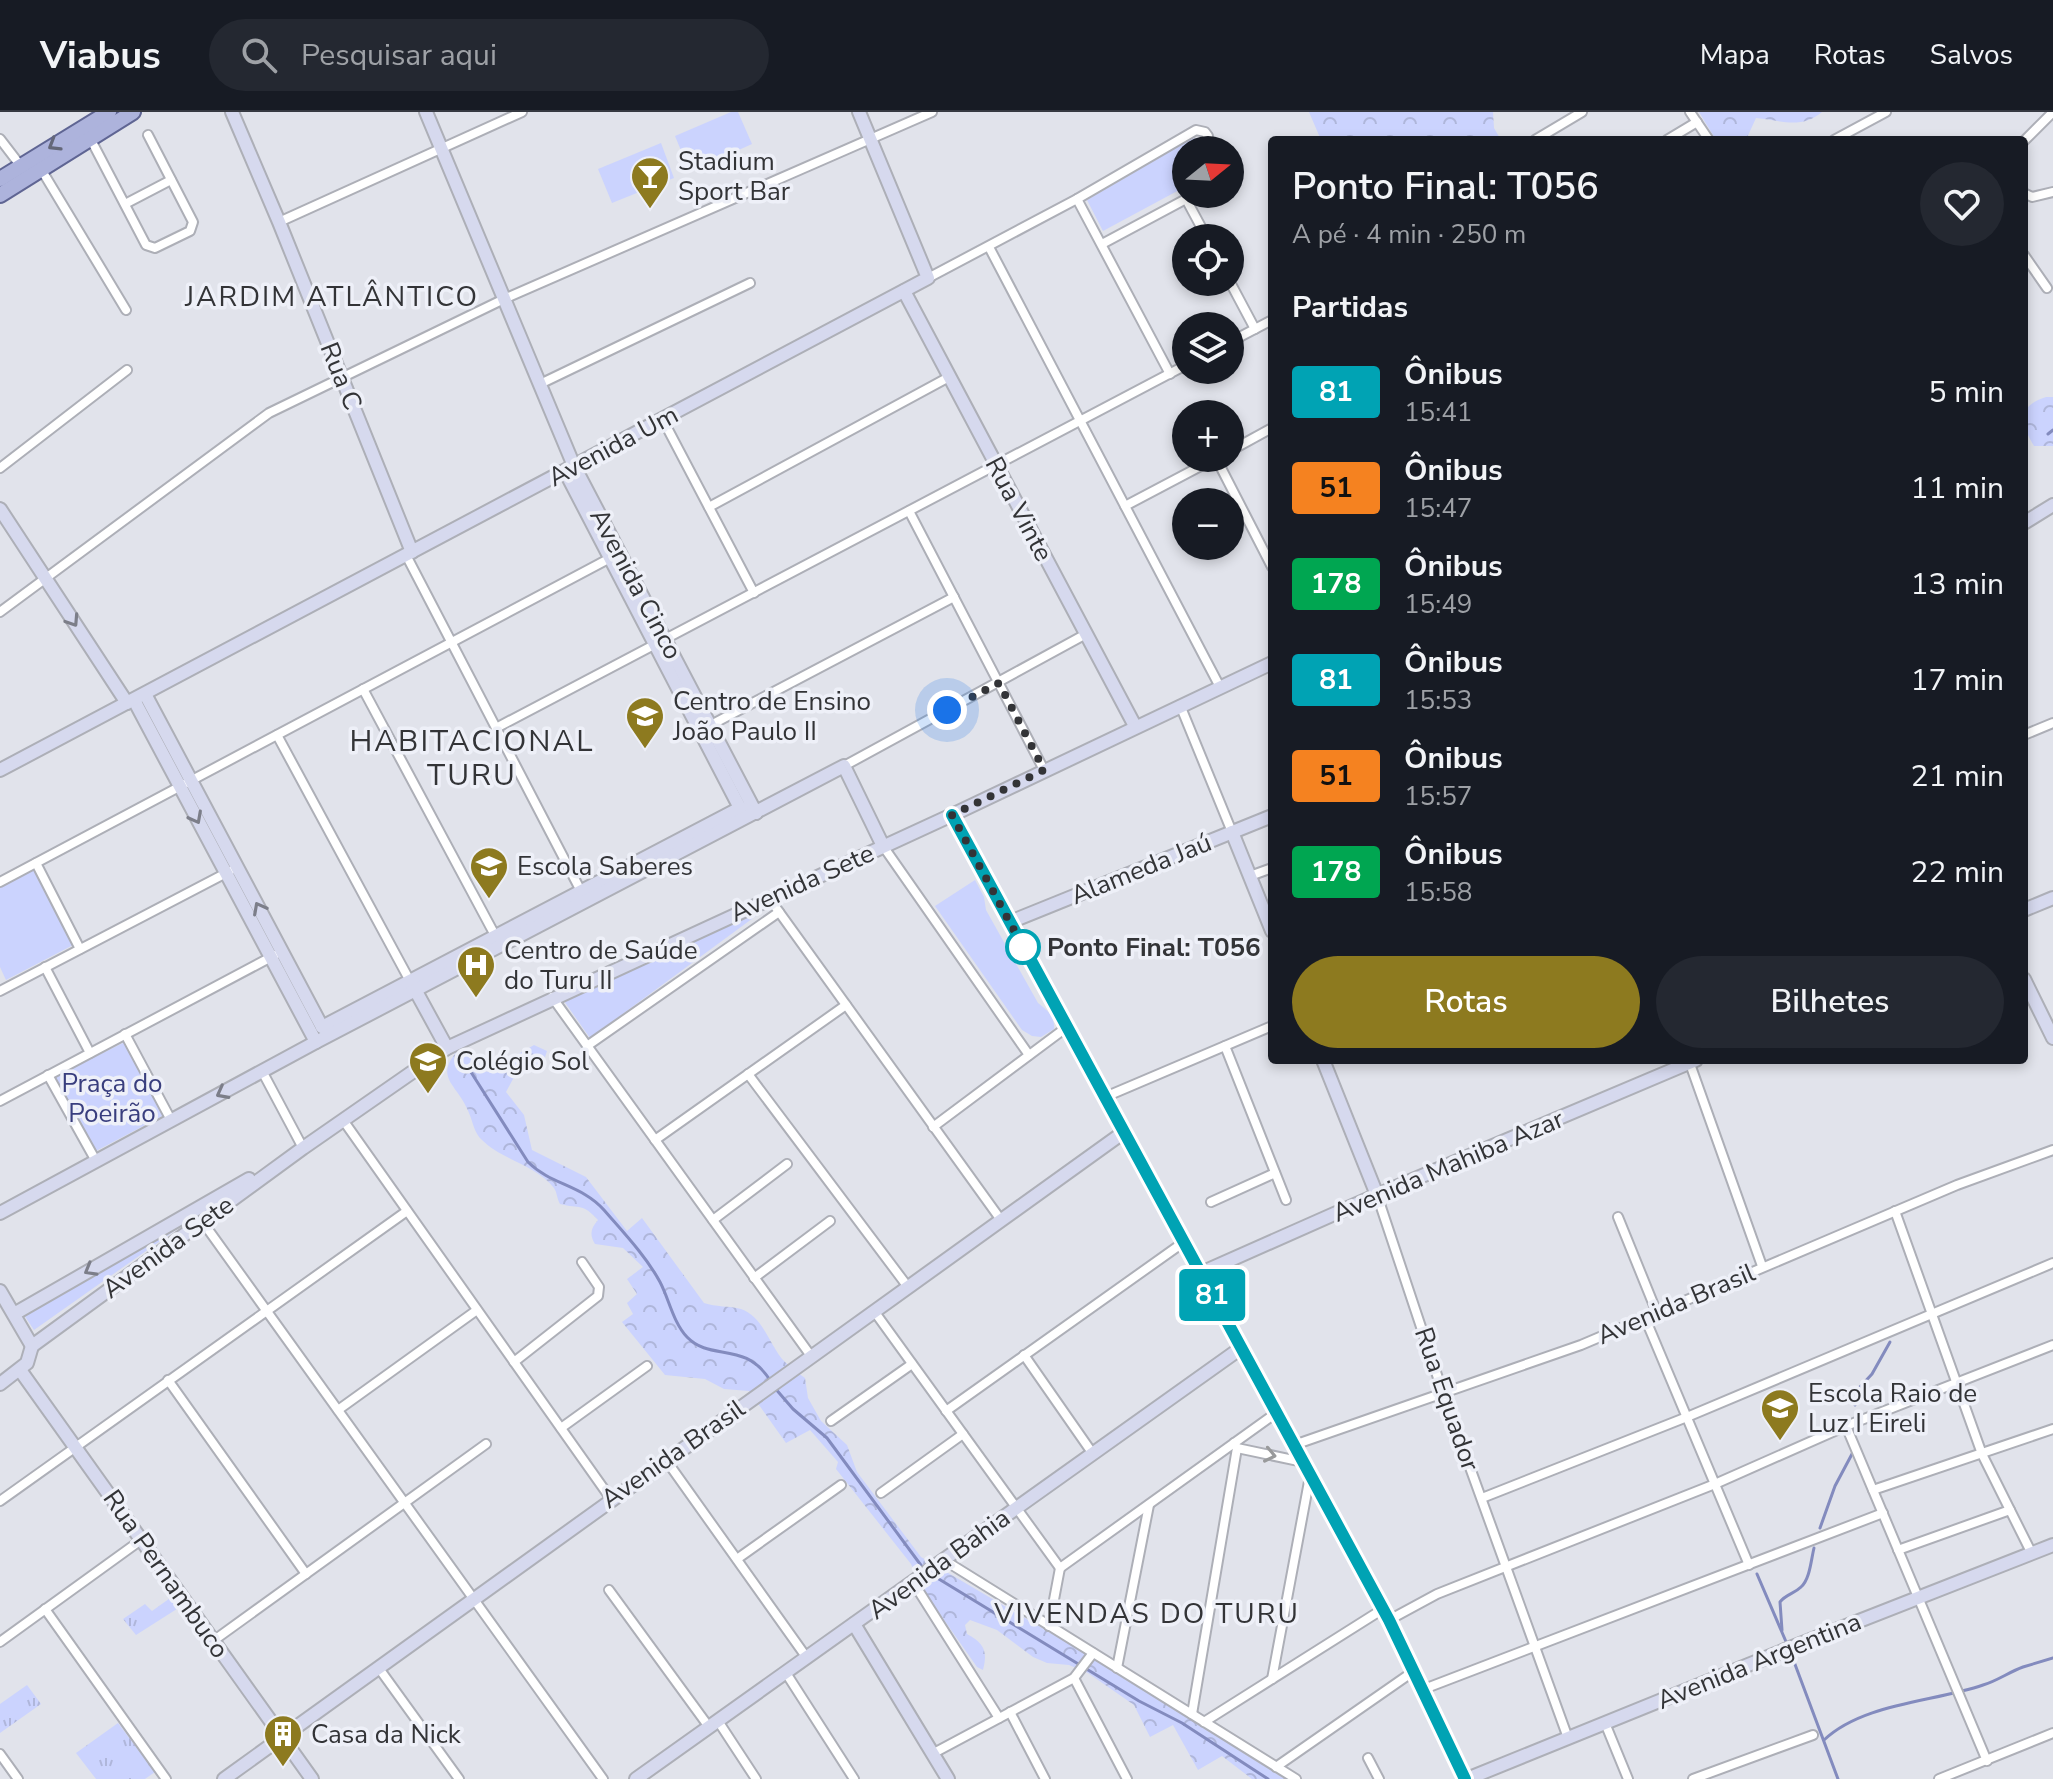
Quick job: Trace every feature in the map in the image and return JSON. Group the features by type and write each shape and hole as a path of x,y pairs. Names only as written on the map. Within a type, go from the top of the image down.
{"main road":[{"path":"0,179 109,112"},
{"path":"0,195 133,112"}],"street":[{"name":"Rua C","path":"232,112 342,378 409,554"},
{"name":"Avenida Cinco","path":"426,112 540,384 570,469 705,728 756,813"},
{"path":"279,222 522,112"},
{"path":"859,112 928,278"},
{"path":"0,612 261,419 504,299 932,112"},
{"path":"1542,136 1582,112"},
{"path":"1690,112 1706,136"},
{"path":"1841,136 1886,112"},
{"path":"2028,137 2052,113"},
{"path":"1674,136 1697,122"},
{"name":"Avenida Um","path":"1186,136 1196,130 1208,136"},
{"path":"90,138 150,248 155,248 190,231 193,222 148,135"},
{"path":"0,139 20,165"},
{"name":"Avenida Um","path":"0,770 989,247 1172,144"},
{"path":"41,169 126,310"},
{"path":"125,204 171,180"},
{"path":"2028,195 2032,197 2053,192"},
{"path":"496,728 1170,374 1077,199"},
{"path":"1102,244 1172,204"},
{"path":"989,247 1220,687"},
{"path":"2028,261 2047,288"},
{"path":"540,384 750,283"},
{"name":"Rua Vinte","path":"904,291 1135,726"},
{"path":"1237,296 1255,329"},
{"path":"1244,335 1268,322"},
{"path":"0,468 127,370"},
{"path":"709,507 949,377"},
{"path":"663,420 754,593"},
{"path":"1244,443 1268,430"},
{"path":"1125,506 1189,472"},
{"path":"1223,472 1268,559"},
{"path":"2028,521 2053,505"},
{"path":"0,509 45,578 135,699 186,784 276,954 316,1042"},
{"path":"909,511 1044,770"},
{"path":"409,554 451,643 583,896"},
{"path":"0,880 615,556"},
{"path":"705,728 954,597"},
{"path":"583,896 756,813 1086,634"},
{"name":"Avenida Sete","path":"32,1346 303,1148 447,1048 768,897 952,815 1268,665"},
{"path":"363,689 499,941"},
{"path":"1180,705 1268,921"},
{"path":"2028,733 2053,723"},
{"name":"Avenida Cinco","path":"705,728 740,808"},
{"path":"277,735 447,1048"},
{"path":"844,766 883,846 1029,1055"},
{"path":"0,1213 740,808 756,813"},
{"path":"952,815 1386,1614 1466,1779"},
{"name":"Alameda Jaú","path":"1010,922 1268,818"},
{"path":"36,863 80,949"},
{"path":"1250,876 1268,869"},
{"path":"1,988 231,870"},
{"path":"768,897 1001,1220"},
{"path":"2028,908 2053,898"},
{"path":"587,1046 779,912"},
{"path":"276,954 322,1027"},
{"path":"0,1101 276,954"},
{"path":"45,967 90,1053"},
{"path":"316,1042 322,1027 413,986"},
{"path":"2028,987 2053,1038"},
{"path":"552,997 811,1356"},
{"path":"655,1140 846,1005"},
{"path":"933,1127 1067,1027"},
{"path":"1105,1097 1268,1028"},
{"path":"125,1034 171,1120"},
{"path":"1225,1046 1286,1200"},
{"name":"Rua Equador","path":"1325,1064 1377,1195 1443,1393 1568,1738"},
{"name":"Avenida Mahiba Azar","path":"1201,1273 1684,1064"},
{"path":"1692,1064 1762,1266"},
{"path":"262,1071 303,1148"},
{"path":"748,1074 908,1287"},
{"path":"48,1075 96,1161"},
{"path":"343,1120 611,1499"},
{"name":"Avenida Brasil","path":"224,1779 1124,1132"},
{"name":"Avenida Sete","path":"14,1314 303,1148"},
{"name":"Avenida Brasil","path":"1294,1445 1566,1350 1895,1211 2053,1150"},
{"path":"713,1220 787,1164"},
{"path":"1211,1202 1275,1173"},
{"path":"0,1501 407,1211"},
{"path":"1895,1211 1982,1454 2032,1554"},
{"path":"1618,1217 1657,1313"},
{"path":"202,1221 603,1779"},
{"path":"754,1278 830,1221"},
{"path":"946,1411 1184,1242"},
{"path":"514,1362 598,1296 599,1287 582,1262"},
{"path":"1482,1498 1687,1417 2053,1263"},
{"path":"0,1291 32,1346 30,1359 0,1384"},
{"path":"338,1410 477,1310"},
{"path":"874,1311 1060,1568"},
{"path":"1645,1318 1749,1565"},
{"path":"1204,1722 1386,1614 1505,1569 1715,1484 1846,1426 2053,1345"},
{"name":"Avenida Bahia","path":"636,1779 652,1776 717,1725 788,1676 807,1658 1241,1348"},
{"path":"1024,1355 1093,1454"},
{"path":"831,1421 912,1364"},
{"path":"561,1428 647,1366"},
{"name":"Rua Pernambuco","path":"20,1370 312,1779"},
{"path":"168,1380 306,1574"},
{"path":"1049,1626 1060,1568 1235,1446 1276,1413"},
{"path":"1846,1426 1987,1761"},
{"path":"1873,1490 2053,1429"},
{"path":"881,1493 963,1434"},
{"path":"213,1641 486,1444"},
{"path":"1235,1446 1303,1462"},
{"path":"1192,1714 1235,1446"},
{"path":"666,1460 807,1658"},
{"path":"1272,1679 1310,1475"},
{"path":"737,1559 841,1485"},
{"path":"1117,1668 1149,1504"},
{"path":"1898,1550 2010,1510"},
{"path":"1424,1689 1883,1513"},
{"path":"0,1642 141,1540"},
{"name":"Avenida Argentina","path":"1466,1779 2053,1545"},
{"path":"940,1563 1049,1626 1092,1656 1117,1668 1296,1779"},
{"path":"917,1580 999,1718"},
{"path":"609,1590 756,1779"},
{"path":"45,1609 166,1779"},
{"path":"854,1624 948,1779"},
{"path":"932,1754 1076,1676 1092,1656"},
{"path":"378,1667 459,1779"},
{"path":"1276,1767 1414,1671"},
{"path":"788,1676 854,1779"},
{"path":"1076,1676 1127,1779"},
{"path":"1010,1712 1045,1779"},
{"path":"1605,1723 1628,1779"},
{"path":"1693,1779 1813,1735"},
{"path":"1939,1779 2052,1735"},
{"path":"0,1754 13,1777"},
{"path":"1368,1758 1379,1779"}],"green space":[{"path":"731,112 738,112 752,144 690,172 675,136"},
{"path":"1309,112 1493,112 1494,128 1499,136 1319,136"},
{"path":"1699,112 1822,112 1814,118 1798,122 1756,118 1748,136 1714,136"},
{"path":"661,143 674,178 612,203 598,169"},
{"path":"1172,150 1172,194 1103,231 1087,200"},
{"path":"2053,397 2053,446 2034,446 2028,434 2028,408 2037,401"},
{"path":"35,868 75,944 6,980 0,967 0,887"},
{"path":"975,880 984,897 986,910 1038,1003 1052,1017 1054,1029 1041,1037 1022,1030 935,906"},
{"path":"768,907 590,1038 564,1001"},
{"name":"Praça do Poeirão","path":"125,1042 166,1114 96,1151 54,1077"},
{"path":"463,1045 487,1072 534,1045 547,1051 544,1060 513,1079 506,1092 524,1115 532,1150 586,1177 627,1231 642,1218 704,1303 741,1309 755,1319 780,1356 805,1378 808,1398 821,1421 847,1445 857,1472 921,1557 1081,1651 1285,1779 1252,1779 1222,1756 1198,1770 1173,1725 1150,1737 1134,1705 1088,1673 1033,1657 997,1630 970,1620 965,1625 967,1634 981,1644 985,1653 983,1670 977,1667 921,1587 911,1564 836,1469 838,1462 810,1430 786,1443 749,1391 724,1389 705,1379 665,1375 622,1322 633,1314 627,1303 637,1294 627,1279 643,1267 623,1248 595,1244 592,1231 598,1220 589,1211 560,1204 547,1180 499,1153 479,1137 447,1073 453,1056"},
{"path":"214,1203 34,1330 24,1315"},
{"path":"173,1596 180,1607 136,1635 123,1619 145,1604 152,1611"},
{"path":"27,1685 41,1704 0,1733 0,1704"},
{"path":"118,1723 155,1772 145,1779 96,1779 76,1753"}],"waterway":[{"path":"2048,434 2053,430"},
{"path":"469,1069 528,1162 546,1176 586,1195 634,1244 660,1282 687,1337 706,1349 749,1360 770,1380"},
{"path":"1855,1405 1860,1387 1872,1374 1890,1342"},
{"path":"774,1387 793,1409 827,1438 923,1568"},
{"path":"1820,1528 1835,1486 1852,1454"},
{"path":"1782,1630 1780,1602 1804,1584 1814,1548"},
{"path":"929,1573 1139,1701 1182,1723 1268,1779"},
{"path":"1757,1574 1787,1644"},
{"path":"1790,1651 1838,1779"},
{"path":"1824,1740 1858,1718 1964,1691 2053,1658"}],"bus line":[{"name":"81","path":"952,815 1389,1620 1465,1779"}],"place":[{"name":"Stadium Sport Bar","path":"650,210"},
{"name":"Centro de Ensino João Paulo II","path":"645,750"},
{"name":"Escola Saberes","path":"489,900"},
{"name":"Ponto Final: T056","path":"1023,947"},
{"name":"Centro de Saúde do Turu II","path":"476,999"},
{"name":"Colégio Sol","path":"428,1095"},
{"name":"Escola Raio de Luz I Eireli","path":"1780,1442"},
{"name":"Casa da Nick","path":"283,1768"}],"district":[{"name":"JARDIM ATLÂNTICO","path":"332,297"},
{"name":"HABITACIONAL TURU","path":"472,758"},
{"name":"VIVENDAS DO TURU","path":"1147,1614"}],"route":[{"path":"947,710 999,683 1044,770 952,815 1023,947"}]}
